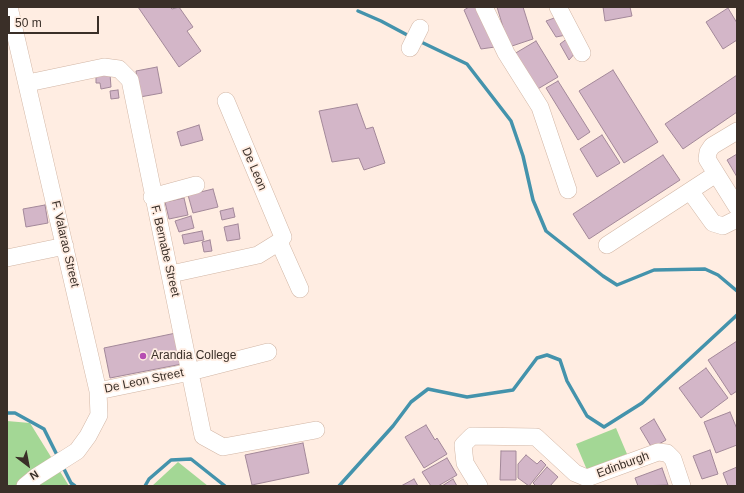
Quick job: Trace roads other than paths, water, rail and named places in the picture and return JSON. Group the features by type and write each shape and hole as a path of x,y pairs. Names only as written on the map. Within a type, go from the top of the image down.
{"street":[{"name":"F. Valarao Street","path":"9,7 28,83 98,391 99,415 88,436 77,450 54,464 25,486"},
{"path":"484,7 506,53 540,107 568,190"},
{"path":"558,7 582,53"},
{"path":"410,48 420,28"},
{"name":"F. Bernabe Street","path":"28,83 104,67 119,68 130,80 152,197 170,274 203,436 223,447 316,430"},
{"name":"De Leon","path":"226,101 300,289"},
{"path":"737,131 712,146 708,152 707,159 737,206"},
{"path":"607,245 716,174"},
{"path":"152,197 196,185"},
{"path":"690,191 713,223 723,226 737,219"},
{"path":"170,274 258,254 281,240"},
{"path":"7,258 65,246"},
{"name":"De Leon Street","path":"98,391 190,372 268,352"},
{"name":"Edinburgh","path":"478,486 465,463 463,445 472,436 536,437 575,473 588,482 658,452 667,453 673,459 682,486"}],"waterway":[{"path":"358,11 411,37"},
{"path":"419,41 467,64 511,121 523,156 533,200 546,231 603,276 617,285 654,270 705,269 718,275 737,291"},
{"path":"339,486 393,426 411,402 428,389 467,397 513,390 537,358 547,355 560,360 567,381 587,416 604,427 642,403 737,315"},
{"path":"7,413 15,413 44,429 58,457"},
{"path":"145,486 149,479 171,460 191,459 225,486"},
{"path":"63,467 71,483 75,486"}],"place":[{"name":"Arandia College","path":"143,356"}]}
